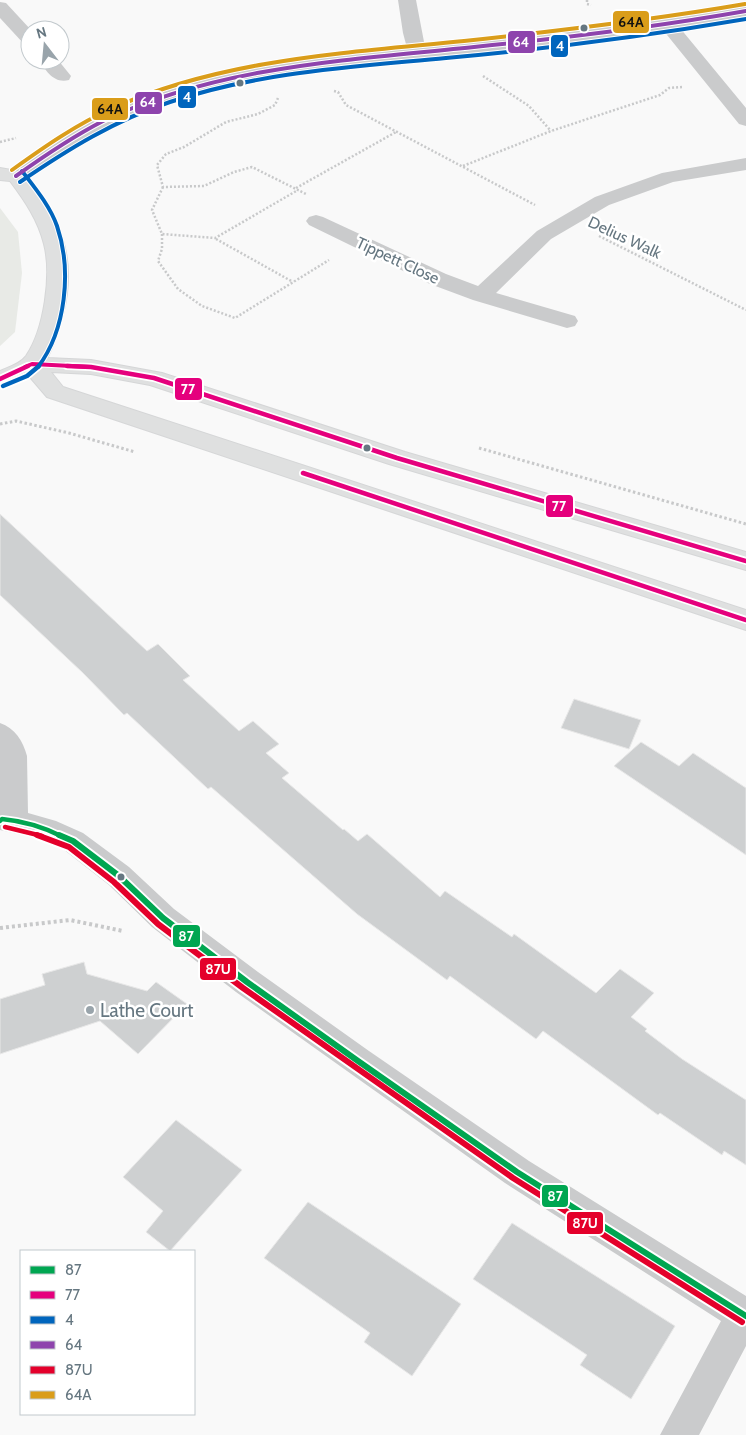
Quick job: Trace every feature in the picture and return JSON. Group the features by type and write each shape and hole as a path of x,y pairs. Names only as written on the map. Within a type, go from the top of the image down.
{"main road":[{"path":"8,175 34,198 48,222 56,248 59,275 56,304 47,334 32,364"},
{"path":"32,364 55,392 208,440 630,583 746,620"},
{"path":"0,379 32,364 91,366 154,378 397,458 746,562"}],"street":[{"path":"407,0 412,33 418,53"},
{"path":"0,7 20,29"},
{"path":"8,175 105,119 176,91 270,69 519,42 746,11"},
{"path":"666,23 746,120"},
{"path":"57,70 62,76"},
{"path":"482,295 544,235 602,201 669,177 746,164"},
{"name":"Tippett Close","path":"316,221 438,279 567,322"},
{"path":"0,734 11,748 13,756 4,819 46,829 73,841 119,876 163,918 246,982 517,1172 745,1315 679,1435"}],"path":[{"path":"270,69 279,93 275,106 258,114 226,122 184,147 166,154 157,165 163,187 152,210 162,234 162,249 158,262 178,289 202,306 235,318 358,241"},
{"path":"477,72 529,106 551,131"},
{"path":"462,166 551,131 660,95 670,88 715,82"},
{"name":"Delius Walk","path":"329,88 338,92 346,105 396,132 566,222 621,245 746,310"},
{"path":"215,238 396,132"},
{"path":"163,187 204,186 234,172 252,167 297,189 329,208 316,221"},
{"path":"162,234 215,238 293,282"},
{"path":"0,424 16,421 69,433"},
{"path":"0,928 70,920 127,932"}],"shaded area":[{"path":"0,208 18,232 22,273 15,332 0,346"}],"building":[{"path":"0,514 147,651 158,644 190,676 183,680 239,731 253,721 279,744 266,753 289,773 282,778 358,841 367,834 440,897 445,891 512,937 514,934 596,993 620,969 654,993 631,1017 647,1029 645,1031 682,1059 746,1100 746,1165 724,1151 722,1155 660,1113 658,1115 543,1031 536,1039 450,976 447,980 357,914 211,787 208,789 127,713 124,715 83,673 0,595"},
{"path":"574,699 641,720 629,749 561,728"},
{"path":"641,742 679,766 693,753 746,788 746,855 614,766"},
{"name":"Lathe Court","path":"84,962 87,974 147,991 156,982 187,1004 138,1054 100,1021 0,1054 0,999 45,985 42,974"},
{"path":"176,1120 242,1170 171,1250 146,1232 163,1211 123,1177"},
{"path":"308,1202 461,1304 412,1376 364,1342 370,1333 264,1258"},
{"path":"512,1223 675,1326 631,1399 580,1365 587,1355 473,1279"}],"transit line":[{"name":"64A","path":"12,170 61,137 113,108 193,79 234,69 318,56 595,26 745,4"},
{"name":"64","path":"16,176 77,135 103,121 156,99 238,77 321,63 597,34 746,11"},
{"name":"4","path":"20,182 92,136 129,118 170,102 237,84 306,72 596,42 746,19"},
{"name":"4","path":"3,386 27,376 35,370 48,352 60,318 65,279 64,259 57,226 46,204 22,171"},
{"name":"77","path":"0,379 32,364 91,367 154,378 397,458 746,561"},
{"name":"77","path":"303,473 746,620"},
{"name":"87","path":"0,821 2,819 14,820 46,829 73,841 119,876 163,918 247,982 358,1061 517,1172 746,1316"},
{"name":"87U","path":"5,827 43,836 69,847 114,882 158,924 243,988 354,1067 513,1178 742,1322"}],"place":[{"name":"Lathe Court","path":"90,1010"}]}
